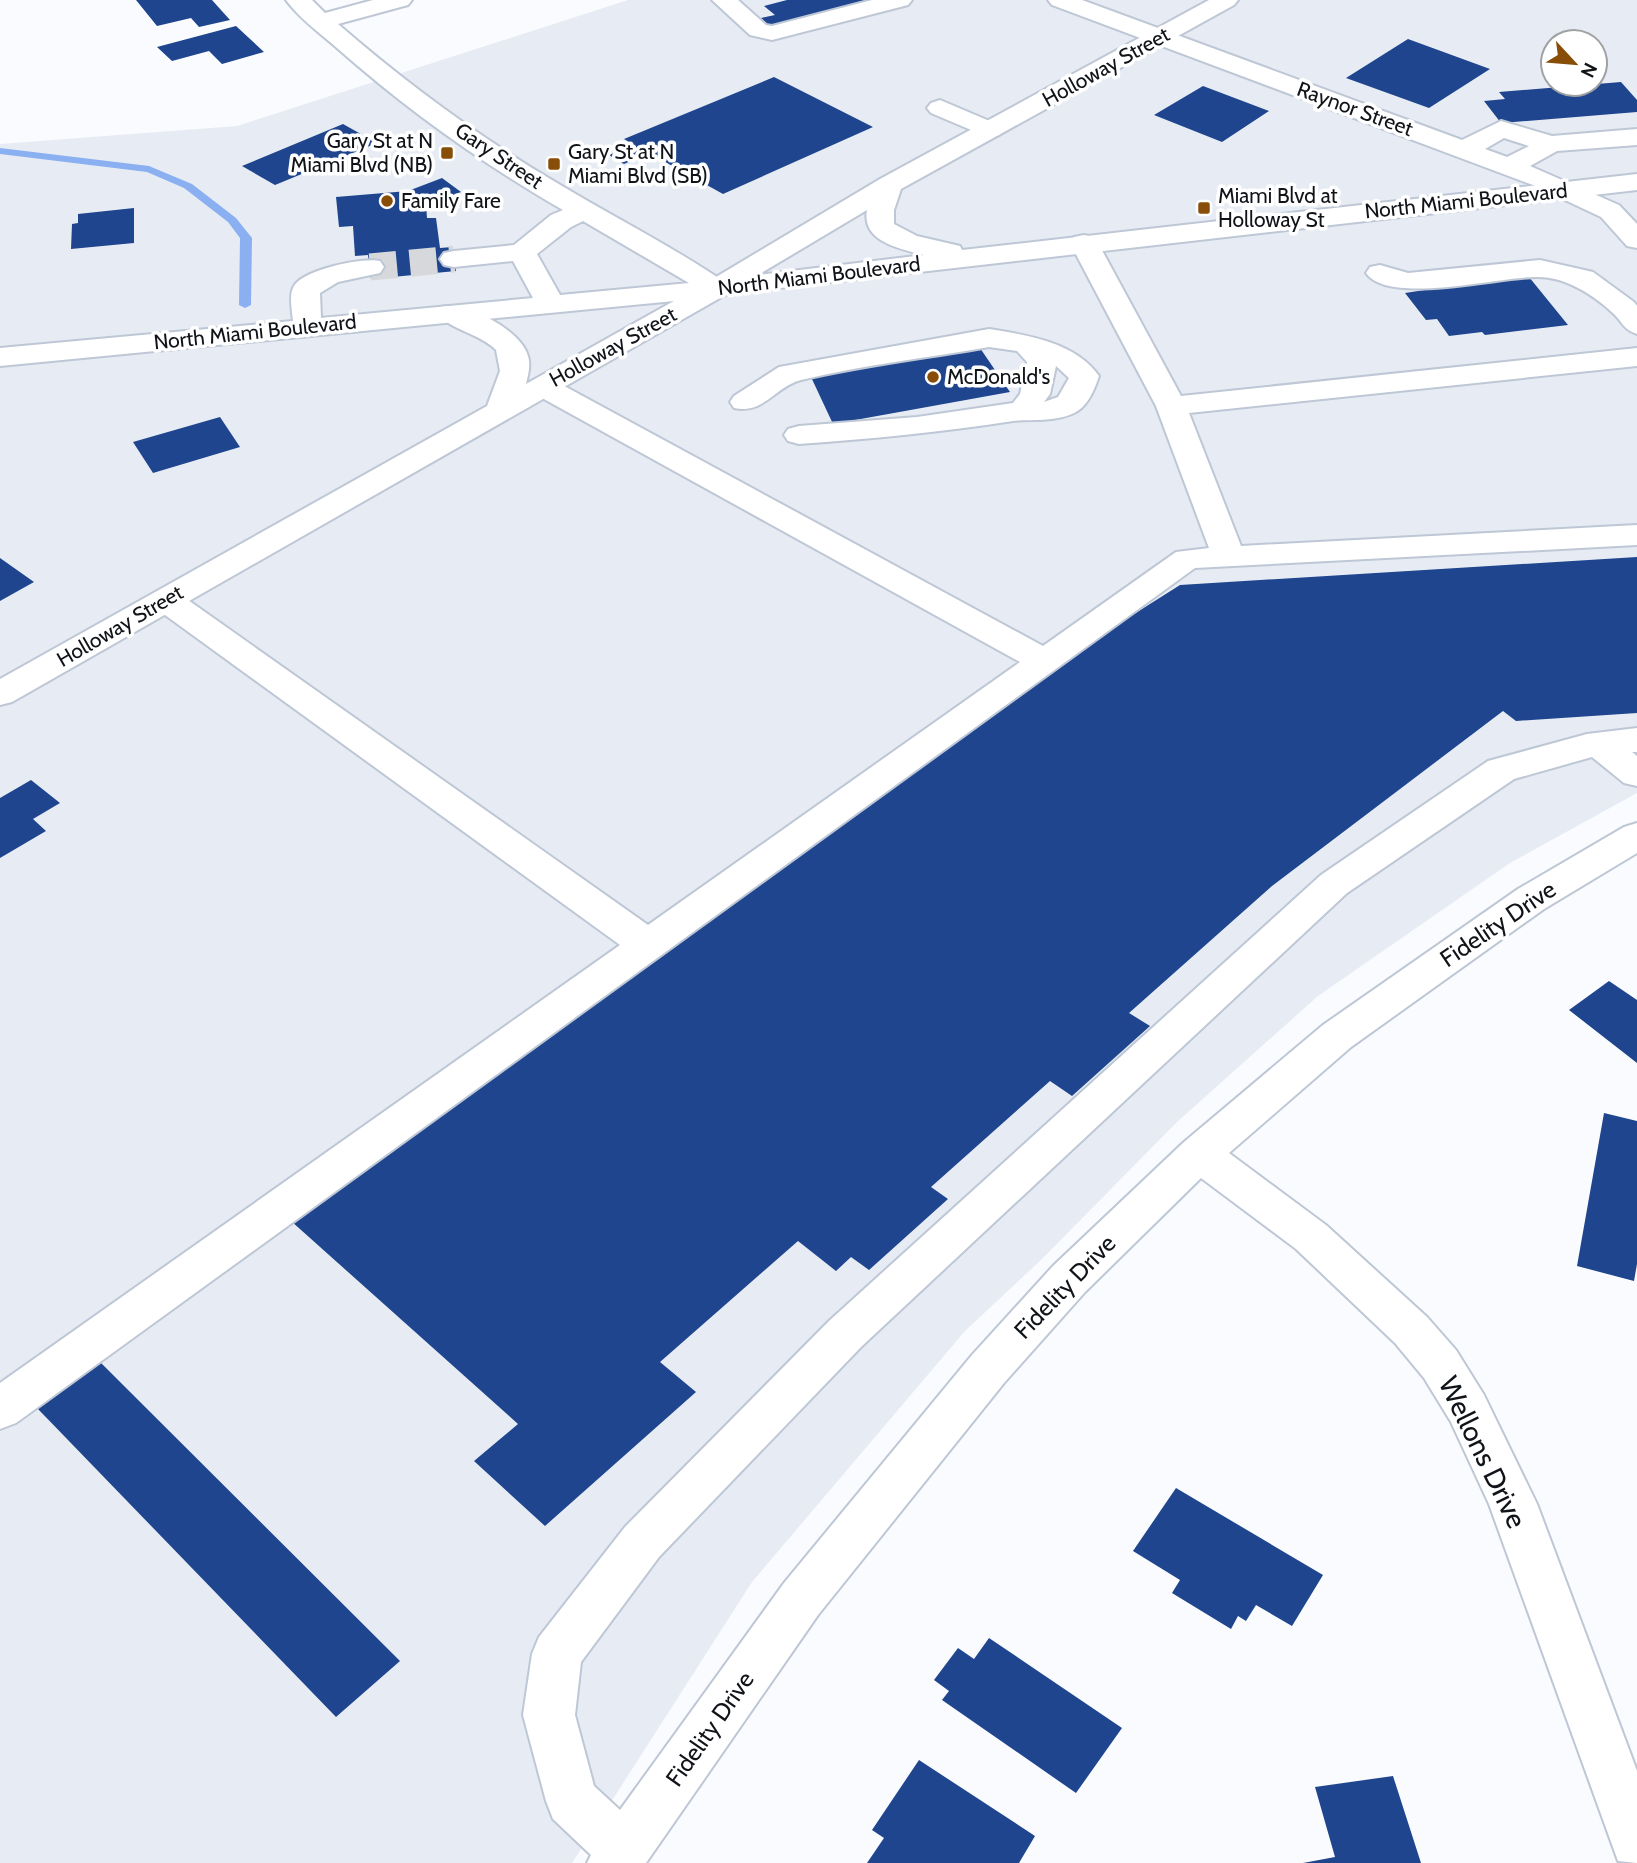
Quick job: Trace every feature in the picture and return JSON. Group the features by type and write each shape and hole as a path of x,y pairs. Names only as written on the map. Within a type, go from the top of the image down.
{"street":[{"name":"Gary Street","path":"298,0 395,86 546,189 681,264 716,289"},
{"path":"321,21 400,0"},
{"path":"724,0 758,30 772,33 900,0"},
{"name":"Raynor Street","path":"1060,0 1510,166 1610,211 1637,240"},
{"name":"Holloway Street","path":"0,694 716,289 889,186 1227,0"},
{"path":"940,108 990,131"},
{"path":"1466,149 1501,129 1551,144 1637,137"},
{"path":"1510,166 1551,144"},
{"name":"North Miami Boulevard","path":"0,357 716,289 970,256 1637,182"},
{"path":"889,186 879,219 890,234 908,242 970,256"},
{"path":"454,259 522,253 561,221 584,210"},
{"path":"1084,243 1171,406 1229,557"},
{"path":"522,253 550,303"},
{"path":"307,326 306,289 329,276 370,267"},
{"path":"1380,273 1406,282 1540,268 1583,278 1624,308 1637,325"},
{"path":"451,313 496,333 508,344 515,356 513,385 500,411"},
{"path":"745,402 789,373 989,338 1026,344 1066,360 1084,376 1078,396 1056,412 1023,411 918,426 800,435"},
{"path":"1023,411 1035,394 1042,361 1026,344"},
{"path":"1171,406 1637,357"},
{"path":"544,387 1045,661"},
{"path":"0,1409 1187,559 1637,535"},
{"path":"166,600 648,945"},
{"path":"619,1856 572,1801 549,1715 557,1654 642,1542 845,1334 1334,884 1501,770 1618,742 1637,774"},
{"name":"Fidelity Drive","path":"619,1856 801,1599 988,1369 1069,1279 1199,1154 1337,1036 1531,899 1637,836"},
{"name":"Wellons Drive","path":"1199,1154 1311,1237 1411,1330 1440,1364 1468,1409 1513,1504 1637,1842"}],"shaded area":[{"path":"628,0 1637,0 1637,793 1510,863 1318,996 1177,1122 1042,1259 965,1331 752,1582 572,1863 0,1863 0,144 237,126"}],"building":[{"path":"136,0 212,0 230,20 199,27 191,18 157,26"},
{"path":"787,0 873,0 802,21 798,18 770,26 761,18 775,15 764,6"},
{"path":"236,26 264,52 222,64 209,51 172,61 157,47"},
{"path":"1408,39 1490,69 1429,108 1346,78"},
{"path":"774,77 873,127 723,194 649,153 624,164 609,155 634,145 624,139"},
{"path":"1621,82 1637,100 1637,112 1501,123 1484,101 1505,99 1499,92 1539,89 1539,98 1609,98 1609,83"},
{"path":"1203,86 1269,111 1222,142 1154,115"},
{"path":"343,124 377,143 275,185 242,166"},
{"path":"442,178 461,192 426,205 427,218 436,218 440,248 452,247 456,271 371,279 368,255 355,256 353,226 339,227 336,197 408,191"},
{"path":"134,208 134,243 71,249 72,224 78,223 78,214"},
{"path":"1474,277 1479,283 1529,277 1568,325 1485,335 1482,332 1449,336 1437,319 1426,320 1405,293 1451,286"},
{"path":"980,348 1010,392 833,424 811,377"},
{"path":"220,417 240,447 153,473 133,442"},
{"path":"1637,557 1637,713 1516,721 1503,711 1272,886 1129,1013 1150,1026 1072,1096 1050,1081 931,1187 948,1199 869,1270 851,1257 836,1271 798,1241 660,1362 696,1392 545,1526 474,1461 518,1424 291,1221 987,707 1180,585"},
{"path":"0,558 34,582 0,601"},
{"path":"31,780 60,803 33,819 46,831 0,858 0,798"},
{"path":"1609,981 1637,1000 1637,1063 1569,1010"},
{"path":"1604,1113 1637,1121 1637,1264 1634,1281 1577,1266"},
{"path":"101,1363 400,1661 336,1717 38,1409"},
{"path":"1176,1488 1323,1575 1292,1626 1256,1605 1246,1621 1238,1616 1231,1629 1172,1593 1180,1580 1133,1551"},
{"path":"989,1638 1122,1728 1076,1793 942,1700 949,1691 934,1680 958,1648 974,1659"},
{"path":"919,1760 1035,1836 1019,1863 867,1863 884,1838 872,1830"},
{"path":"1393,1776 1421,1863 1303,1863 1335,1857 1315,1787"}],"waterway":[{"path":"0,151 149,169 188,186 232,220 246,238 245,305"}],"tunnel":[{"path":"370,267 454,259"}],"place":[{"name":"Gary St at N Miami Blvd (NB)","path":"447,153"},
{"name":"Gary St at N Miami Blvd (SB)","path":"554,164"},
{"name":"Family Fare","path":"387,201"},
{"name":"Miami Blvd at Holloway St","path":"1204,208"},
{"name":"McDonald's","path":"933,377"}]}
